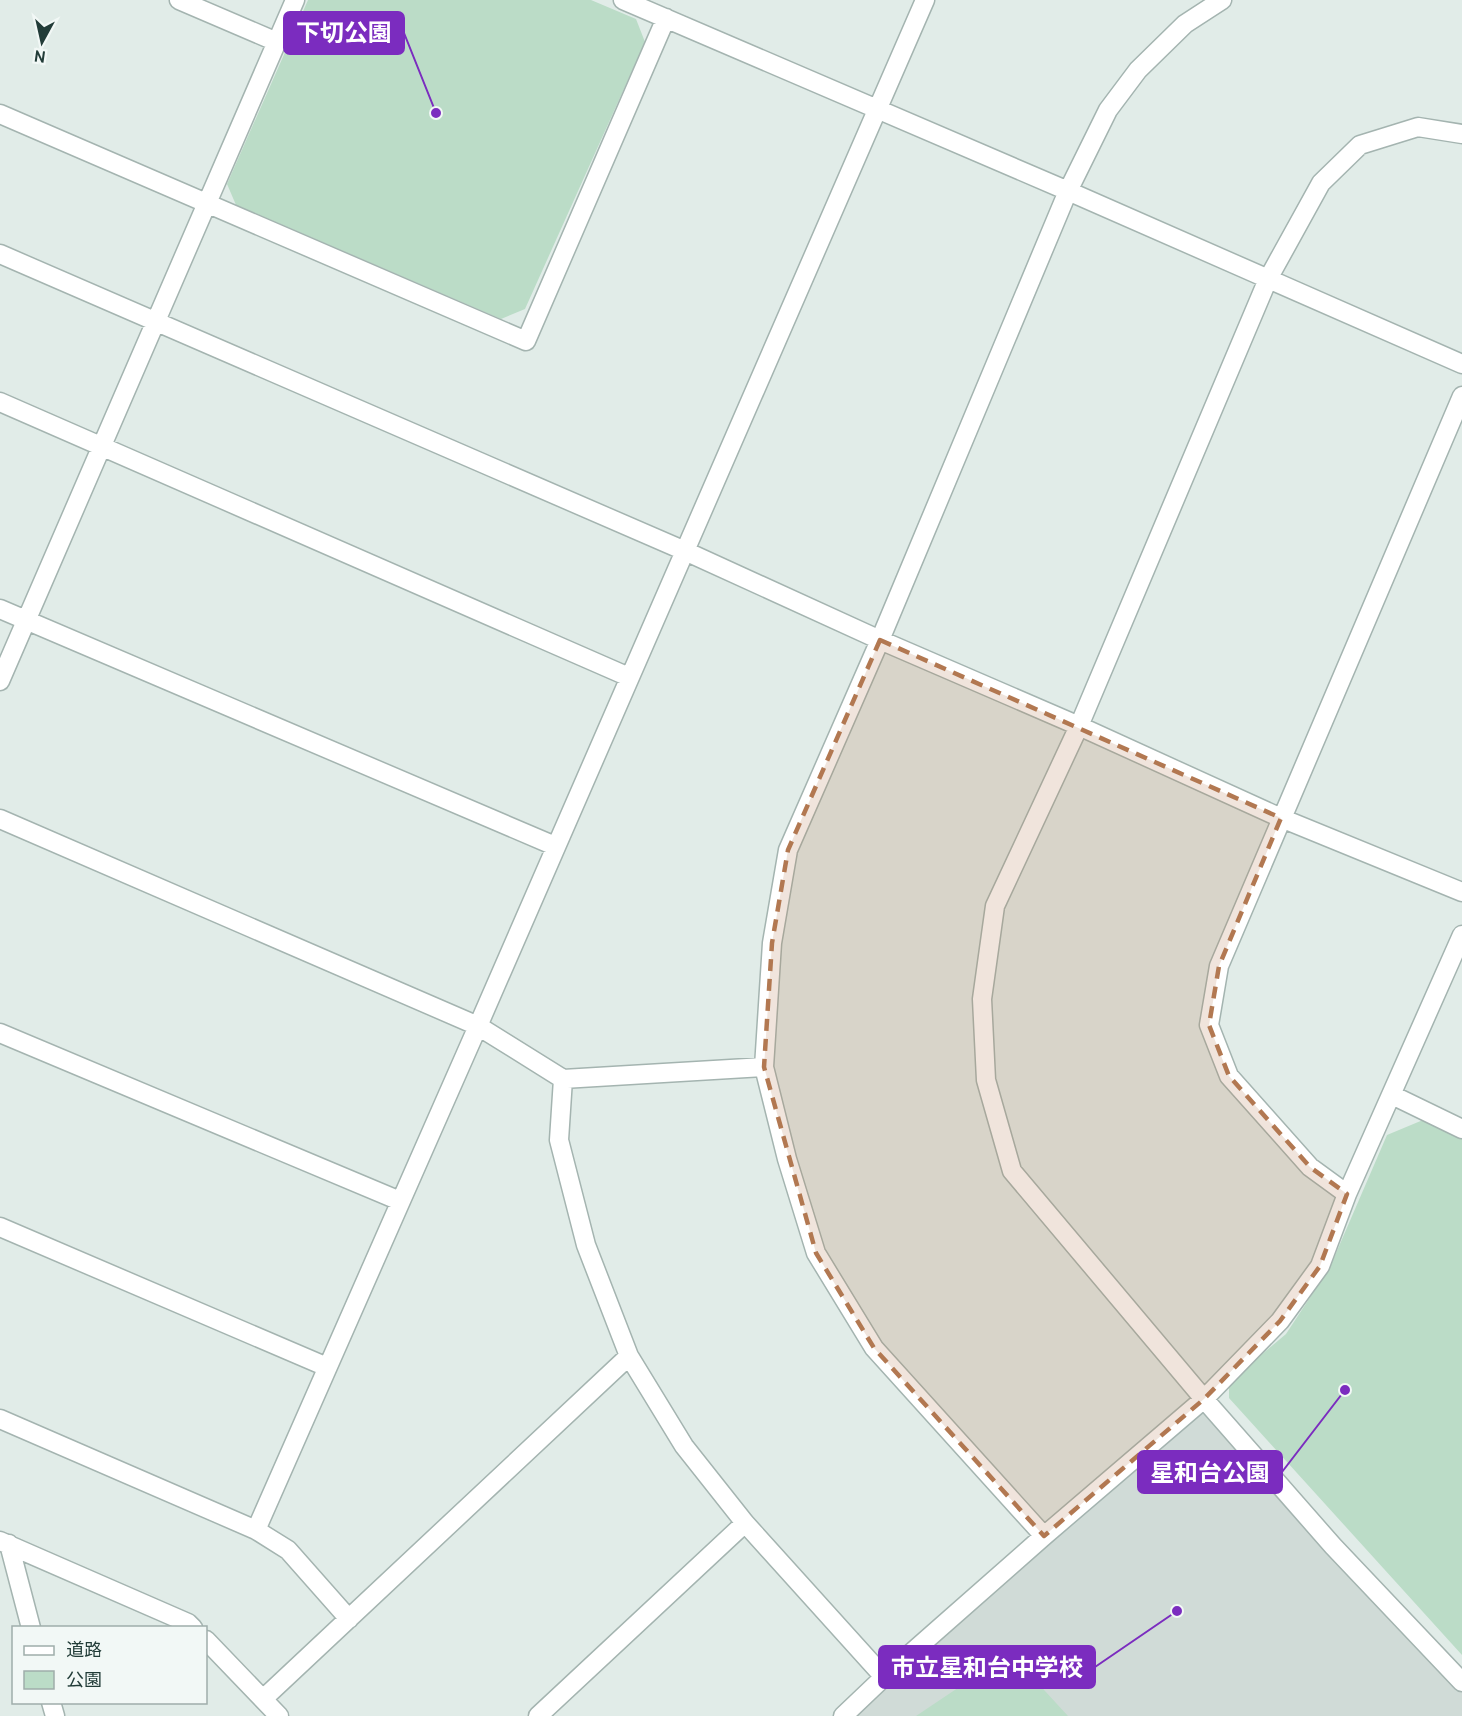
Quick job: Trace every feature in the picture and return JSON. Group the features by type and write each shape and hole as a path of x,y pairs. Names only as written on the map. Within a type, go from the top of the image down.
{"street":[{"path":"179,0 277,42"},
{"path":"0,681 295,0"},
{"path":"623,0 1068,191 1462,364"},
{"path":"256,1530 925,0"},
{"path":"1044,1536 874,1348 816,1253 787,1159 765,1066 772,943 788,850 880,640 1068,191 1108,110 1138,70 1185,24 1222,0"},
{"path":"0,114 526,341 666,18"},
{"path":"1462,134 1418,127 1360,145 1321,183 1268,279 1079,726 995,906 982,999 986,1080 1012,1172 1204,1399 1334,1546 1462,1682"},
{"path":"0,254 685,551 1281,818 1462,892"},
{"path":"1347,1194 1310,1167 1229,1076 1209,1025 1219,966 1462,396"},
{"path":"0,402 629,677"},
{"path":"0,609 555,846"},
{"path":"0,819 478,1026 563,1079 765,1066"},
{"path":"843,1716 1044,1536 1204,1399 1281,1321 1320,1266 1347,1194 1462,935"},
{"path":"0,1033 400,1202"},
{"path":"563,1079 559,1140 586,1245 629,1356 684,1446 745,1523 884,1677"},
{"path":"1392,1095 1462,1129"},
{"path":"0,1227 327,1367"},
{"path":"263,1700 629,1356"},
{"path":"0,1419 256,1530 288,1550 349,1619"},
{"path":"538,1716 745,1523"},
{"path":"4,1542 30,1626"},
{"path":"4,1542 191,1626"},
{"path":"207,1641 279,1716"}],"highlighted area":[{"path":"880,640 1281,818 1219,966 1209,1025 1229,1076 1310,1167 1347,1194 1320,1266 1280,1321 1204,1399 1044,1536 874,1348 816,1253 764,1067 772,943 788,850"}],"shaded area":[{"path":"1204,1399 1462,1682 1462,1716 843,1716"}],"green space":[{"path":"308,0 591,0 636,19 645,42 525,309 501,319 236,205 227,184"},
{"path":"1423,1120 1462,1138 1462,1655 1229,1398 1229,1382 1286,1334 1330,1267 1387,1135"},
{"path":"1010,1653 1068,1716 916,1716"}],"place":[{"name":"下切公園","path":"436,113"},
{"name":"星和台公園","path":"1345,1390"},
{"name":"市立星和台中学校","path":"1177,1611"}]}
